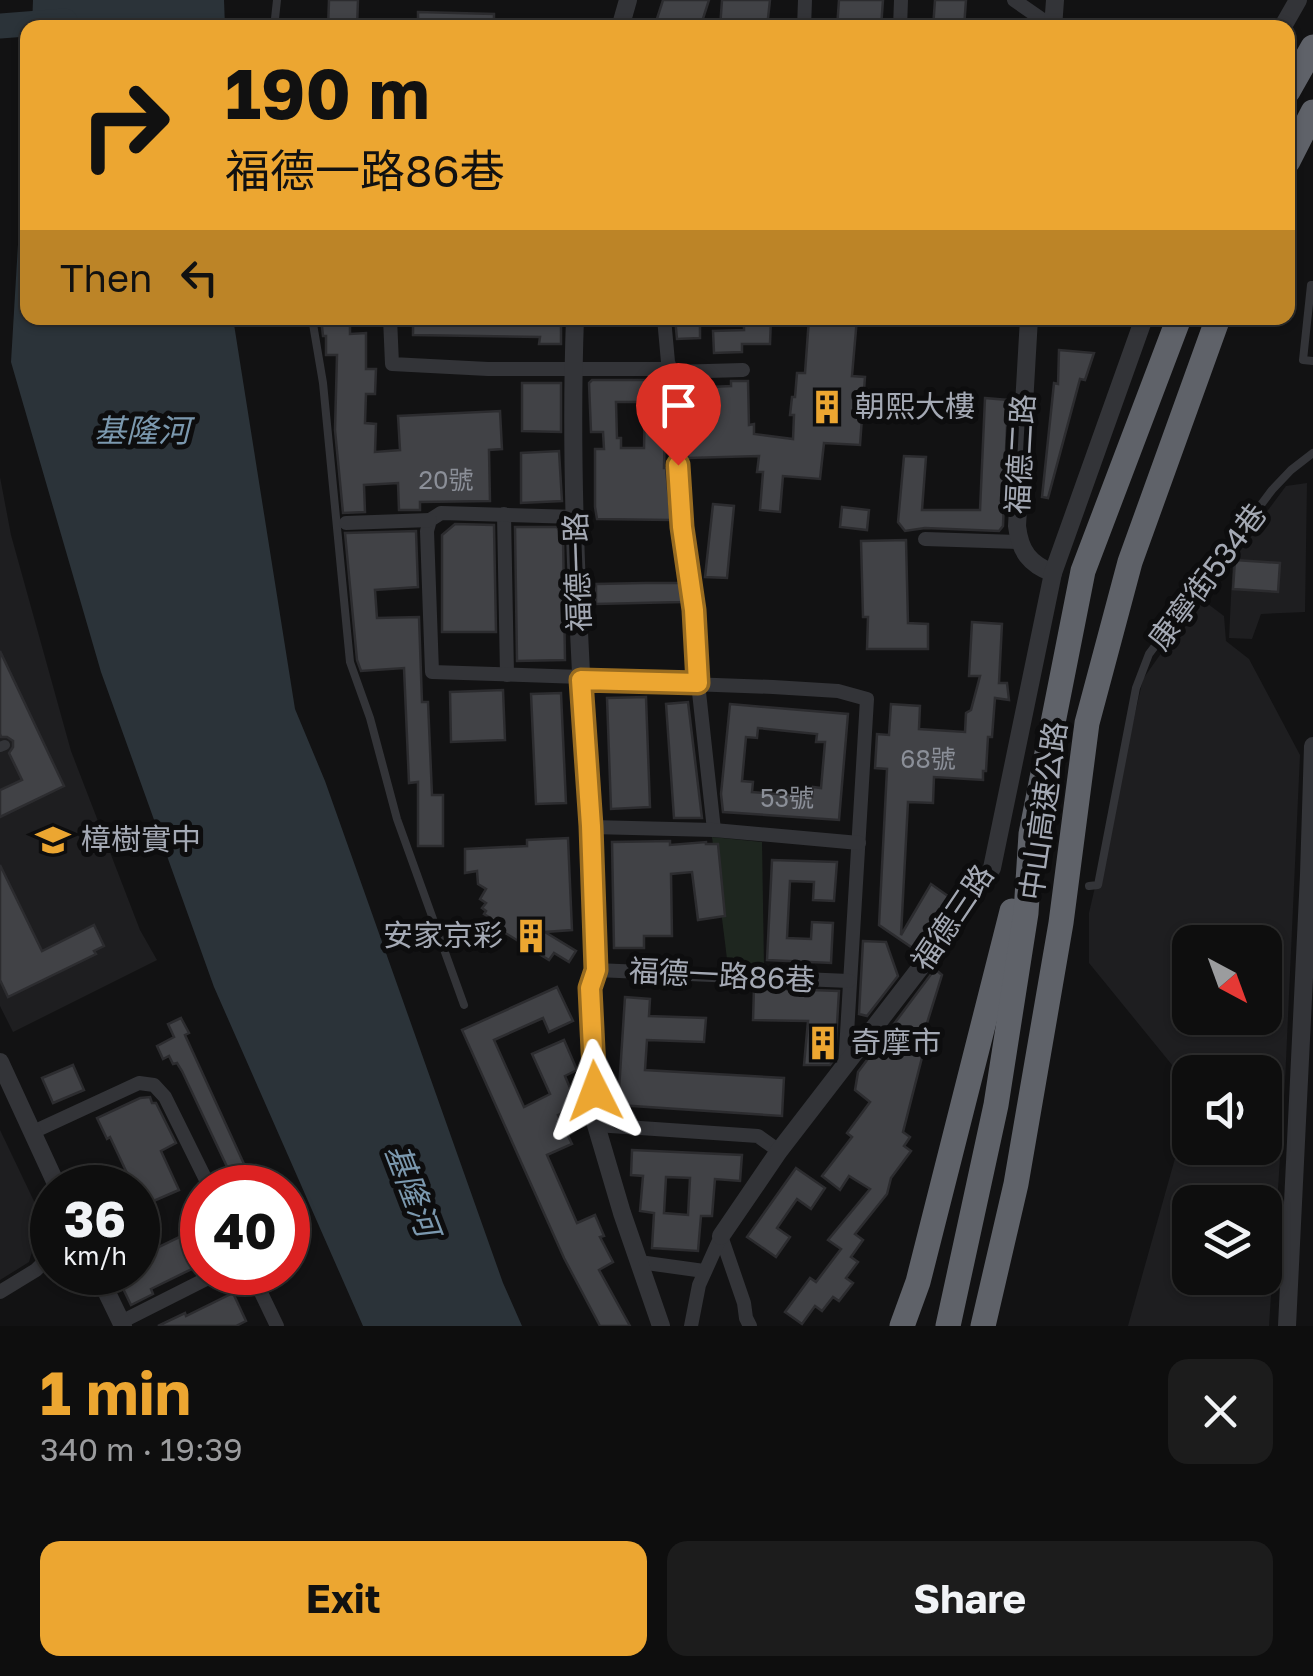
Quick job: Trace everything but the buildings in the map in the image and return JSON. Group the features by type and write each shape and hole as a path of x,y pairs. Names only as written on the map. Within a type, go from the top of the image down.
{"highway":[{"path":"1295,79 1313,47"},
{"path":"1295,147 1313,112"},
{"path":"1295,172 1313,142"},
{"name":"中山高速公路","path":"948,1326 996,1105 1026,913 1031,834 1083,571 1176,325"},
{"name":"中山高速公路","path":"983,1326 1016,1184 1061,923 1088,723 1130,562 1215,325"},
{"path":"902,1326 918,1282 1031,834"}],"street":[{"path":"1014,0 1043,20"},
{"path":"390,325 392,364 742,370"},
{"name":"福德一路","path":"575,325 581,678 596,970 590,988 596,1125 662,1326"},
{"path":"665,325 668,362 676,382 678,490 694,610 714,830"},
{"name":"福德二路","path":"1029,325 1016,526 1024,552 1038,567 1053,572"},
{"name":"福德三路","path":"721,1236 779,1151 954,924 992,868 1053,572 1141,325"},
{"path":"346,523 430,520 441,513 576,517"},
{"path":"504,514 507,675"},
{"name":"福德一路86巷","path":"430,520 427,531 432,672 698,683 838,692 867,698 845,1068"},
{"path":"925,539 1019,542"},
{"path":"1287,1326 1306,1084 1313,746"},
{"path":"591,826 714,830 859,844"},
{"name":"福德一路86巷","path":"596,970 848,981"},
{"path":"0,1062 48,1165"},
{"path":"33,1132 139,1082 154,1084 165,1097 199,1165"},
{"path":"596,1125 758,1136 779,1151"},
{"path":"691,1326 704,1271 721,1236"},
{"path":"721,1236 750,1326"},
{"path":"639,1262 704,1271"},
{"path":"0,1292 30,1274"},
{"path":"108,1295 122,1324 180,1293"},
{"path":"262,1295 276,1326"}],"lane":[{"path":"1313,285 1310,334 1303,360 1313,361"},
{"path":"313,325 323,383 350,662 402,834 464,1005"},
{"name":"康寧街534巷","path":"1088,886 1098,885 1136,688 1149,654 1272,490 1313,453"}],"shaded area":[{"name":"樟樹實中","path":"0,477 11,535 71,751 140,930 157,960 13,1032 0,1006"},
{"path":"1307,483 1305,612 1261,614 1252,639 1229,638 1233,557 1286,486"},
{"path":"1200,598 1224,616 1226,641 1249,659 1300,755 1282,1128 1282,1055 1172,1055 1172,1065 1089,963 1089,913 1143,679"},
{"path":"712,837 762,842 764,967 728,967"},
{"path":"0,1130 30,1193 30,1259 0,1280"},
{"path":"1173,1165 1280,1165 1278,1185 1172,1185 1172,1295 1271,1295 1269,1326 1128,1326"}],"water":[{"path":"33,0 224,0 225,20 32,20"},
{"name":"基隆河","path":"20,211 20,325 234,325 295,709 325,781 503,1283 522,1326 363,1326 310,1205 310,1165 292,1165 214,987 101,672 11,362"}],"waterway":[{"path":"0,26 20,24"}],"place":[{"name":"朝熙大樓","path":"827,407"},
{"name":"樟樹實中","path":"53,840"},
{"name":"安家京彩","path":"531,936"},
{"name":"奇摩市","path":"823,1043"}],"route":[{"path":"595,1091 590,988 596,970 581,680 698,683 678,465"}]}
